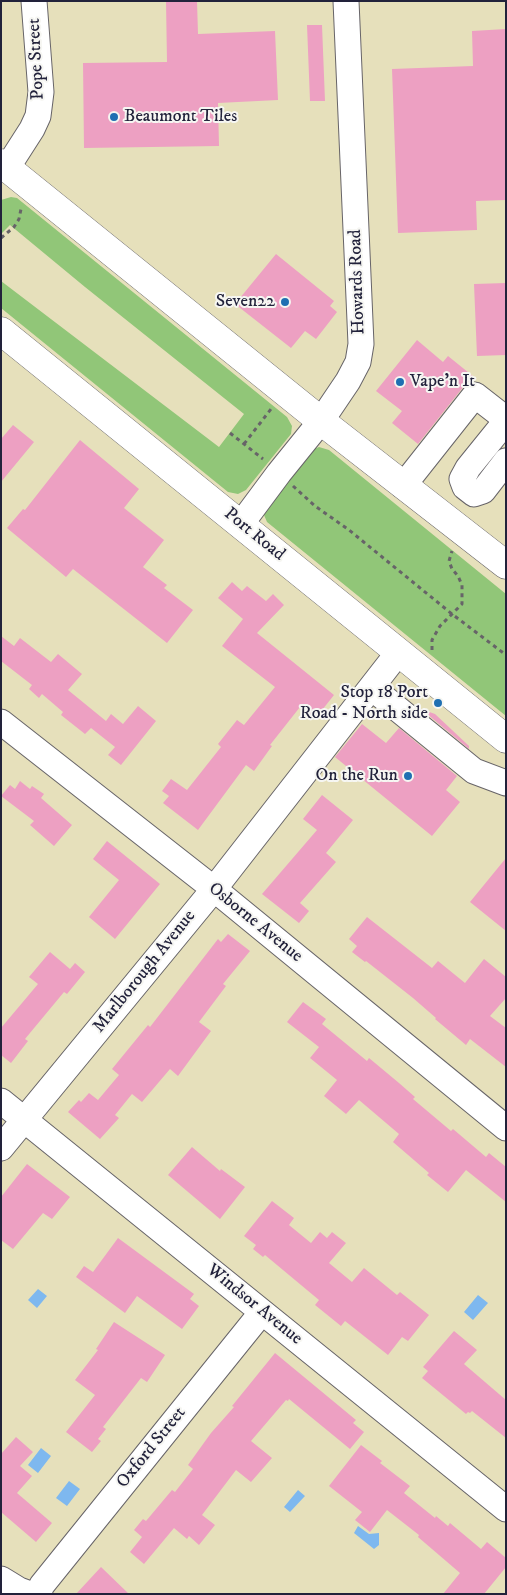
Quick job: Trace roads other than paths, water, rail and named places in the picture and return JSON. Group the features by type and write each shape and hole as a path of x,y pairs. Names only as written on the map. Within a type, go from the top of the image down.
{"highway":[{"path":"3,169 321,422 506,565"},
{"name":"Port Road","path":"1,331 506,739"}],"street":[{"name":"Pope Street","path":"3,169 32,129 38,116 41,92 34,1"},
{"name":"Howards Road","path":"241,524 279,473 321,422 358,362 361,344 346,1"},
{"path":"403,486 475,395 506,420 468,468 462,479 466,487 474,494 483,491 506,461"},
{"name":"Marlborough Avenue","path":"1,1148 214,890 398,653"},
{"path":"372,688 474,772 506,783"},
{"name":"Osborne Avenue","path":"1,722 214,890 506,1128"},
{"name":"Windsor Avenue","path":"1,1101 506,1510"},
{"name":"Oxford Street","path":"37,1591 262,1312"},
{"path":"1,1579 18,1590 37,1591"}],"water":[{"path":"38,1289 47,1296 37,1308 28,1300"},
{"path":"478,1295 488,1303 473,1320 464,1312"},
{"path":"41,1448 51,1456 38,1473 28,1465"},
{"path":"69,1481 80,1489 67,1506 56,1498"},
{"path":"298,1490 305,1496 290,1512 284,1507"},
{"path":"358,1526 369,1534 379,1533 379,1545 374,1549 354,1533"}],"place":[{"name":"Beaumont Tiles","path":"114,117"},
{"name":"Seven22","path":"285,302"},
{"name":"Vape'n It","path":"400,382"},
{"name":"Stop 18 Port Road - North side","path":"438,703"},
{"name":"On the Run","path":"408,776"}]}
